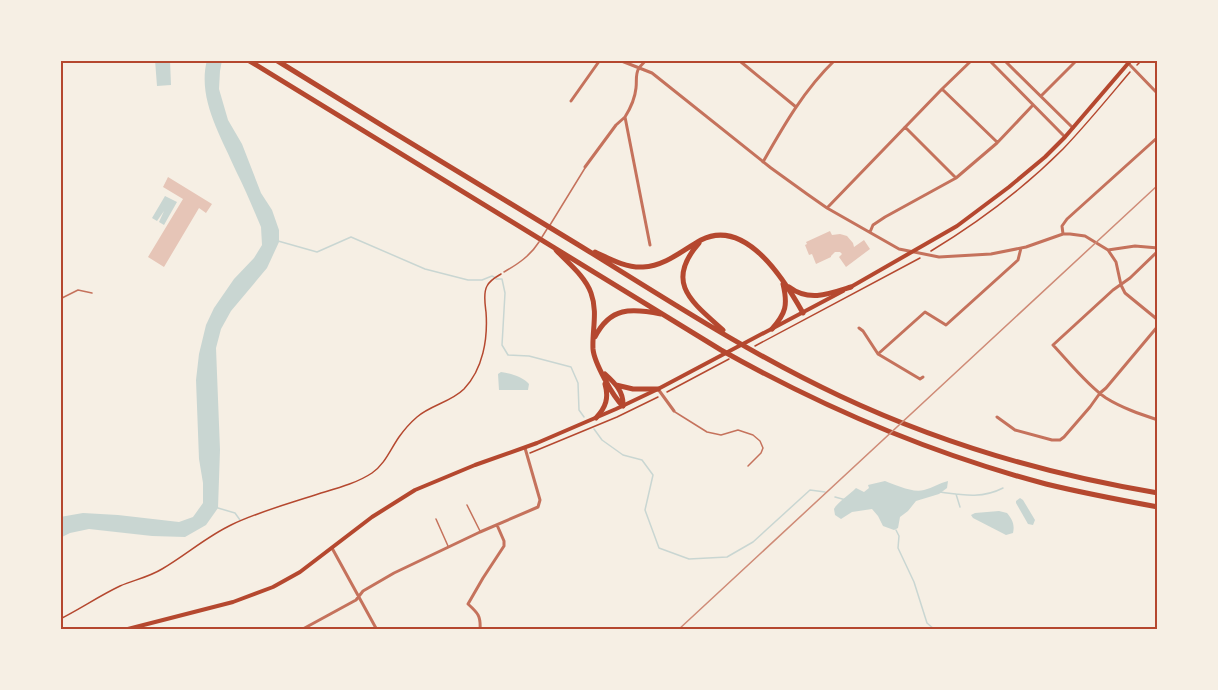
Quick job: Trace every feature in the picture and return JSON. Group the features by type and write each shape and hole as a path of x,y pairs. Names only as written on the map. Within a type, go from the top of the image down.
{"highway":[{"path":"248,60 721,350 832,408 908,440 956,457 1046,484 1158,507"},
{"path":"276,60 733,339 839,396 938,436 1005,458 1077,477 1158,493"},
{"path":"577,244 627,265 643,267 667,260 715,235 741,240 757,252 782,279 803,313"},
{"path":"704,239 689,254 684,267 685,290 693,302 733,339"},
{"path":"551,245 580,275 589,289 595,310 593,351 614,395 623,406"},
{"path":"772,329 785,311 786,297 782,279"},
{"path":"787,286 810,296 823,295 851,287"},
{"path":"594,339 605,321 621,312 639,310 663,314"},
{"path":"602,371 616,385 623,398 623,406"},
{"path":"596,418 607,402 607,390 602,371"},
{"path":"616,385 660,392"}],"main road":[{"path":"126,630 233,602 260,592 300,572 378,512 415,490 475,465 525,448 660,392 705,364 851,287 969,218 1009,187 1045,157 1130,61"}],"street":[{"path":"571,101 600,60"},
{"path":"619,60 652,73 763,162 826,207 899,249 939,257 991,254 1041,243 1063,234 1077,234 1108,250 1116,262 1125,293 1158,320"},
{"path":"585,167 629,110 636,88 636,75 646,60"},
{"path":"763,162 796,107 835,60"},
{"path":"826,207 972,60"},
{"path":"989,60 1065,136"},
{"path":"1004,60 1072,128"},
{"path":"1041,96 1077,60"},
{"path":"1130,61 1158,94"},
{"path":"741,62 796,107"},
{"path":"942,89 997,143"},
{"path":"870,232 873,225 885,217 956,178 997,143 1033,105"},
{"path":"625,117 650,245"},
{"path":"905,127 956,178"},
{"path":"1063,234 1062,226 1067,219 1158,137"},
{"path":"1108,250 1135,246 1158,250"},
{"path":"878,354 925,312 946,326 1018,260 1021,248"},
{"path":"1158,250 1053,345 1100,393 1119,405 1158,420"},
{"path":"997,417 1015,430 1060,440 1158,326"},
{"path":"859,328 878,354 920,379 923,377"},
{"path":"660,392 674,411"},
{"path":"301,630 348,605 356,600 363,591 383,579 538,507 540,500 525,448"},
{"path":"480,630 481,621 468,604 504,546 497,525"},
{"path":"332,548 377,630"}],"lane":[{"path":"504,272 529,255 536,247 585,167"},
{"path":"60,299 78,290 92,292"},
{"path":"674,411 708,432 721,435 738,430 753,435 760,441 763,448 748,466"},
{"path":"467,506 480,532"},
{"path":"436,519 448,547"}],"path":[{"path":"769,338 924,255 962,232 1025,183 1070,142 1142,60"},
{"path":"60,619 122,585 162,569 206,539 254,514 356,481 380,467 410,423 431,407 463,390 473,377 484,352 486,287 504,272"},
{"path":"526,455 617,417 660,392 709,370"}],"shaded area":[{"path":"155,60 170,60 171,85 157,86"},
{"path":"207,60 222,60 219,89 228,120 242,144 261,193 272,210 279,230 279,242 267,268 231,311 221,329 216,348 220,450 218,508 206,525 185,537 89,529 70,533 60,538 60,517 83,513 179,522 193,517 203,503 196,380 199,354 206,325 214,308 262,245 261,227 212,117 205,89"},
{"path":"165,196 177,202 164,225 159,222 164,211 157,221 152,218"},
{"path":"501,372 523,379 529,384 528,390 499,390 498,374"},
{"path":"885,481 919,491 948,481 947,488 939,494 916,501 900,517 898,528 894,530 883,526 872,509 852,512 841,519 835,515 834,509 856,488 864,492 869,488 868,485"},
{"path":"1020,498 1035,520 1033,525 1028,524 1016,503"},
{"path":"999,511 1007,513 1010,517 1013,533 1006,535 971,515 975,513"}],"building":[{"path":"168,177 212,204 206,213 199,208 164,267 148,257 183,199 163,187"},
{"path":"830,231 832,235 847,236 854,247 864,240 870,249 846,267 839,257 842,254 840,252 835,252 831,257 816,264 812,254 809,255 806,242"}],"waterway":[{"path":"278,241 317,252 351,237 425,269 468,280 494,277"},
{"path":"496,279 502,279 505,293 502,345 508,355 529,356 571,367 578,383 579,410 584,417"},
{"path":"594,429 602,440 623,455 642,460 653,475 645,510 659,548 689,559 727,557 753,542 810,490 825,492"},
{"path":"939,492 980,495 1003,488"},
{"path":"956,494 960,507"},
{"path":"835,497 846,500"},
{"path":"218,508 235,513 240,520"},
{"path":"896,530 899,536 898,548 914,582 927,623 935,630"}],"railway":[{"path":"678,630 1158,185"}]}
